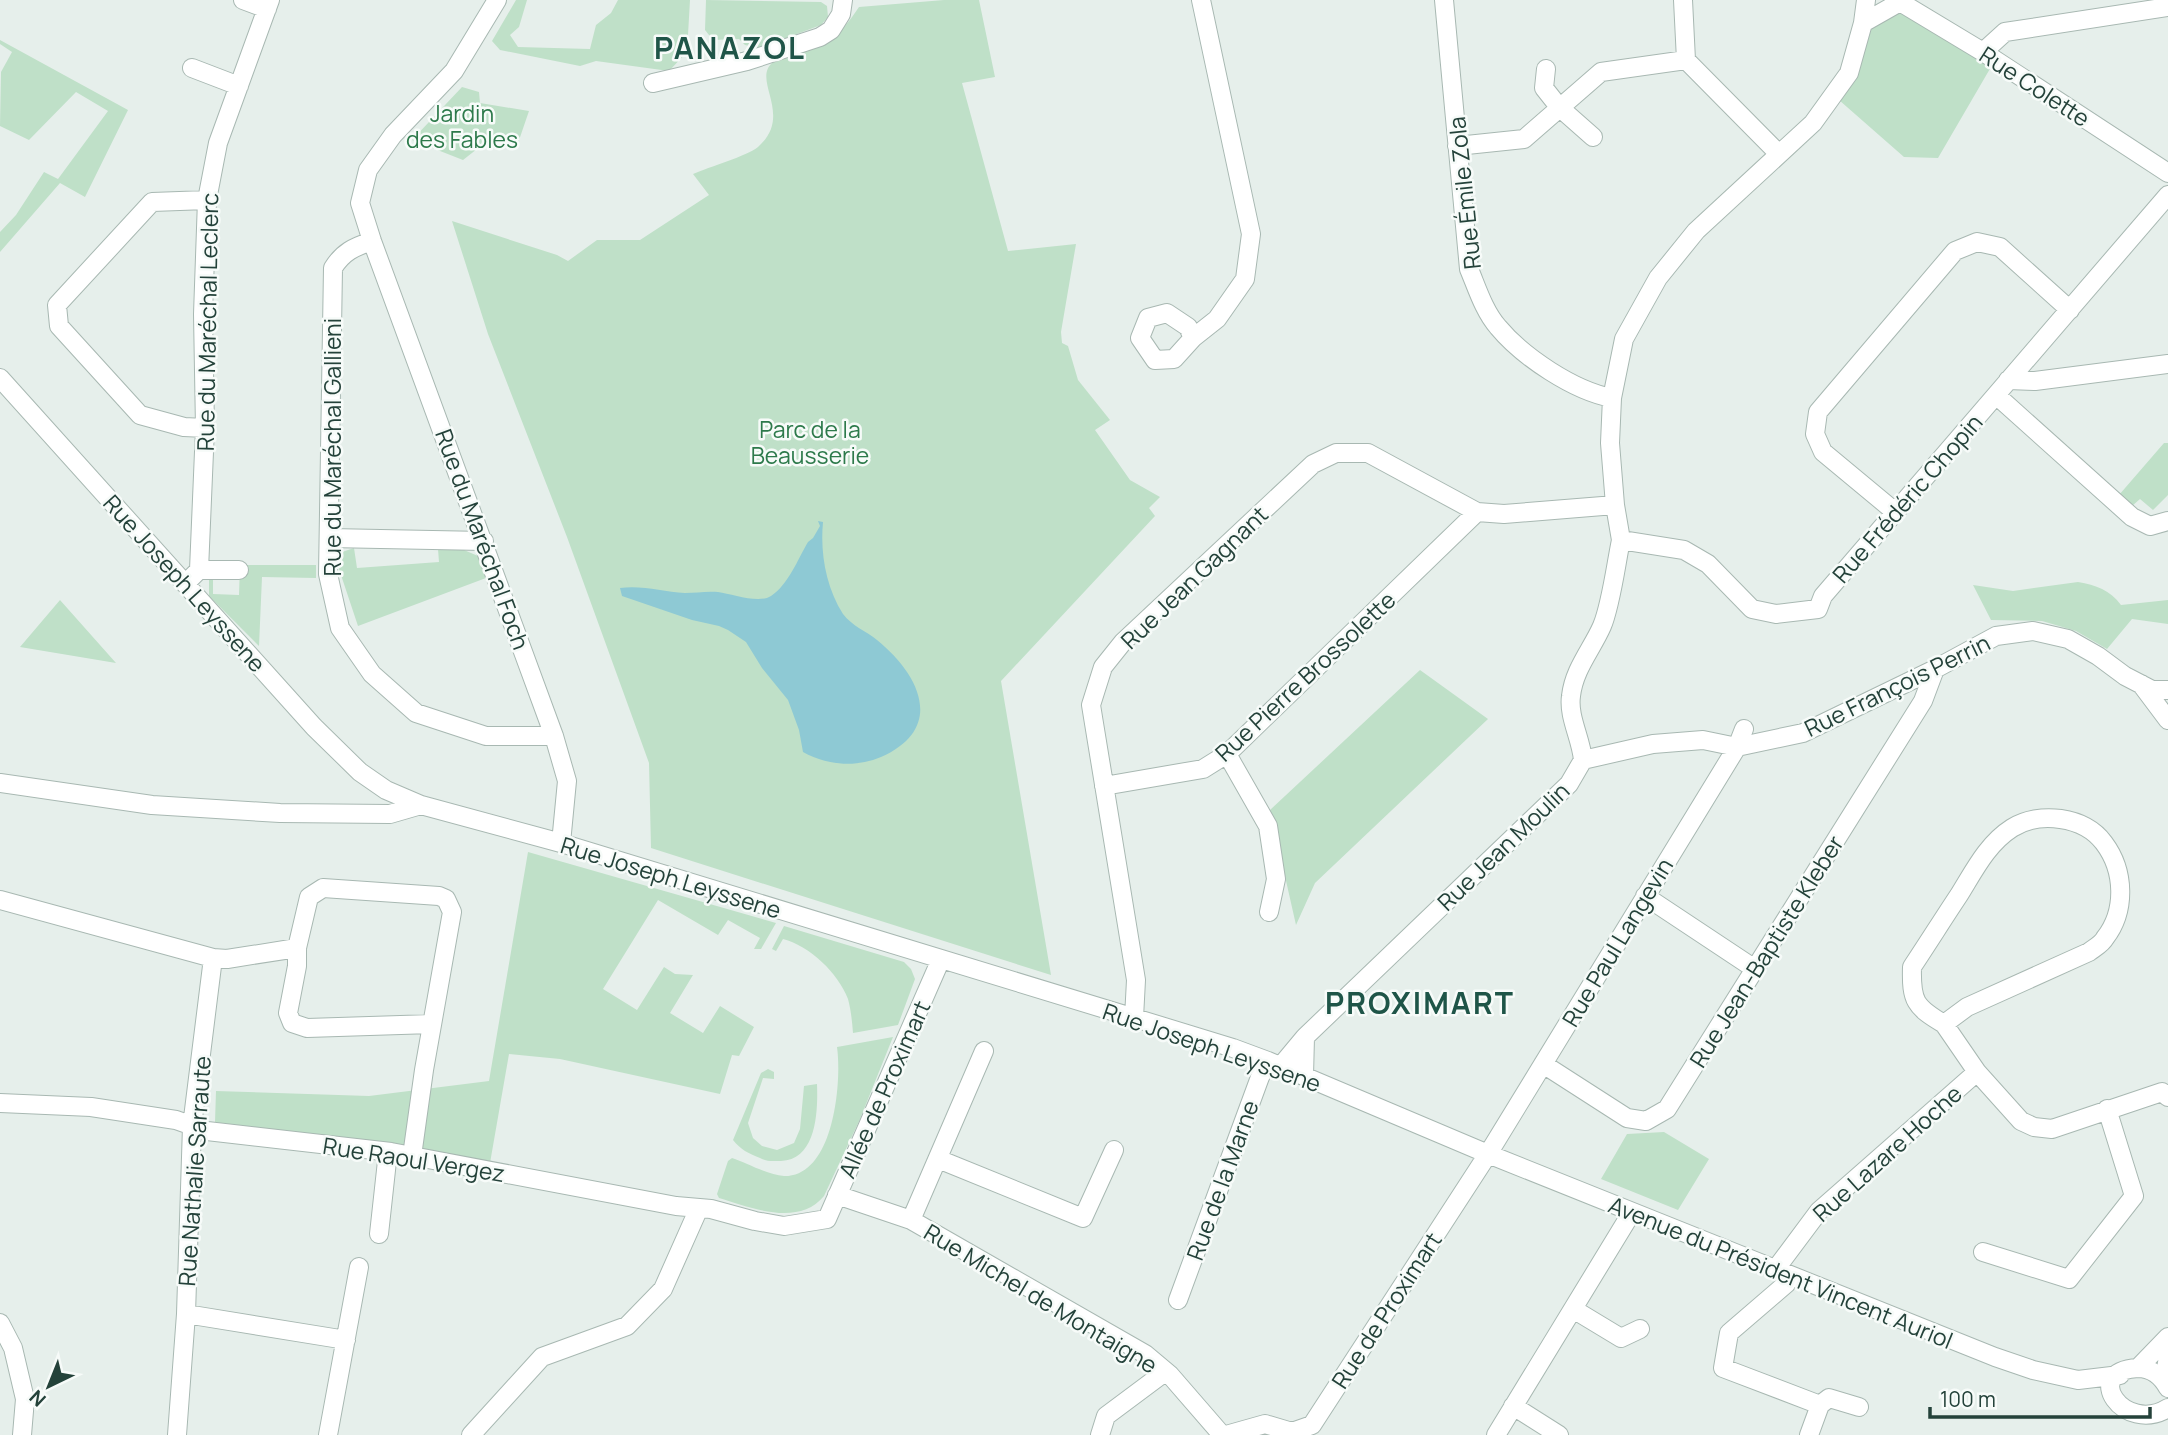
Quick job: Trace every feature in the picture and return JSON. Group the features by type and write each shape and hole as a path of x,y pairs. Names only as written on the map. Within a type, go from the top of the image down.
{"street":[{"path":"243,0 269,5"},
{"name":"Rue du Maréchal Foch","path":"497,0 454,71 393,135 368,170 360,202 554,736 567,781 561,842"},
{"path":"653,83 747,61 820,37 831,30 841,14 843,0"},
{"path":"1193,338 1217,319 1245,279 1251,234 1201,0"},
{"name":"Rue Émile Zola","path":"1444,0 1469,269 1482,300 1496,326 1520,349 1587,391 1612,398"},
{"path":"1683,0 1686,60 1779,154"},
{"path":"1583,760 1581,742 1570,710 1571,693 1580,664 1603,625 1621,540 1610,443 1612,398 1624,339 1658,278 1696,231 1813,123 1849,73 1863,23 1866,0"},
{"name":"Rue Colette","path":"1863,23 1899,1 1983,52 2168,173"},
{"name":"Rue du Maréchal Leclerc","path":"199,570 205,428 203,314 207,200 218,143 269,5"},
{"path":"1983,52 2005,32 2168,7"},
{"path":"1457,146 1524,139 1601,72 1686,60"},
{"path":"192,68 239,86"},
{"path":"1546,69 1544,88 1559,107 1593,137"},
{"name":"Rue Frédéric Chopin","path":"1621,540 1684,550 1708,564 1752,609 1776,614 1818,609 1823,596 1894,511 2168,195"},
{"path":"205,428 184,426 140,415 59,326 57,305 152,202 207,200"},
{"name":"Rue du Maréchal Gallieni","path":"372,241 353,247 340,257 333,268 328,574 340,628 372,674 416,713 486,736 554,736"},
{"path":"1894,511 1823,452 1815,433 1818,412 1955,251 1977,242 2000,247 2070,310"},
{"path":"2008,380 2035,381 2168,365"},
{"name":"Rue Joseph Leyssene","path":"0,378 314,727 360,772 386,790 421,804 561,842 1134,1018 1274,1064 1488,1154"},
{"path":"1996,395 2132,517 2150,526 2168,521"},
{"name":"Rue Jean Gagnant","path":"1134,1018 1136,980 1091,705 1103,667 1123,642 1313,464 1336,453 1368,453 1477,512 1504,514 1615,505"},
{"name":"Rue Pierre Brossolette","path":"1104,786 1203,769 1227,754 1477,512"},
{"path":"329,538 484,541"},
{"path":"186,584 199,570 239,570"},
{"name":"Rue François Perrin","path":"1737,747 1803,733 1996,636 2033,631 2068,639 2152,690 2168,690"},
{"name":"Rue Jean-Baptiste Kleber","path":"1543,1064 1627,1118 1646,1121 1667,1109 1923,701 1935,669"},
{"path":"2141,684 2168,720"},
{"name":"Rue Paul Langevin","path":"1488,1154 1737,747 1744,729"},
{"name":"Rue Jean Moulin","path":"1274,1064 1569,784 1583,760 1653,744 1703,740 1737,747"},
{"path":"1227,754 1268,827 1276,879 1269,912"},
{"path":"0,783 152,805 280,813 390,814 421,804"},
{"path":"363,813 372,801 386,790"},
{"path":"1944,1024 1967,1007 2089,952 2105,940 2114,922 2122,894 2118,872 2104,843 2087,828 2059,818 2034,820 2012,828 1989,847 1912,967 1912,991 1922,1011 1944,1024 1977,1072 2021,1121 2034,1127 2052,1129 2107,1109 2166,1093"},
{"path":"412,1156 452,912 446,899 439,895 323,888 309,897 297,948 298,966 288,1013 292,1023 307,1028 432,1024"},
{"path":"1644,896 1755,969"},
{"path":"0,900 212,958 226,959 297,948"},
{"name":"Rue Nathalie Sarraute","path":"177,1435 186,1314 192,1126 212,958"},
{"name":"Allée de Proximart","path":"827,1219 941,959"},
{"path":"1304,1076 1305,1037"},
{"path":"911,1220 984,1051"},
{"name":"Rue de la Marne","path":"1178,1300 1259,1077 1274,1064"},
{"name":"Rue Lazare Hoche","path":"1820,1405 1723,1368 1729,1333 1786,1284 1783,1273 1819,1211 1977,1072"},
{"name":"Rue Raoul Vergez","path":"0,1103 91,1107 176,1120 207,1131 391,1152 784,1226 827,1219"},
{"path":"1983,1252 2069,1279 2134,1195 2107,1109"},
{"path":"938,1158 1083,1218 1114,1150"},
{"path":"379,1234 387,1161 391,1152"},
{"name":"Avenue du Président Vincent Auriol","path":"1488,1154 2033,1370 2078,1380 2120,1375 2138,1368"},
{"name":"Rue de Proximart","path":"1265,1424 1292,1432 1312,1425 1488,1154"},
{"name":"Rue Michel de Montaigne","path":"837,1195 911,1220 1145,1354 1166,1372 1224,1435 1265,1424"},
{"path":"471,1435 542,1357 627,1326 663,1289 699,1208"},
{"path":"1496,1435 1632,1213"},
{"path":"328,1435 359,1267"},
{"path":"1573,1309 1621,1338 1640,1329"},
{"path":"186,1314 345,1340"},
{"path":"0,1323 13,1348 25,1399 22,1435"},
{"path":"2138,1368 2168,1337"},
{"path":"2166,1384 2168,1357"},
{"path":"2138,1368 2148,1369 2166,1384"},
{"path":"1100,1435 1107,1416 1166,1372"},
{"path":"2111,1409 2110,1391 2120,1375"},
{"name":"Avenue du Président Vincent Auriol","path":"2078,1380 2127,1427 2141,1429 2165,1419"},
{"path":"1809,1435 1820,1405 1829,1398 1859,1407"},
{"path":"1513,1406 1559,1435"}],"green space":[{"path":"516,0 527,0 519,27 510,35 518,47 590,49 596,25 611,13 618,0 690,0 687,52 669,71 596,61 580,66 500,50 492,41"},
{"path":"706,0 821,2 827,6 828,17 821,25 759,48 745,45 739,39 713,40 705,30"},
{"name":"Parc de la Beausserie","path":"979,0 995,77 962,83 1008,251 1076,244 1061,332 1062,343 1068,346 1078,380 1110,420 1095,430 1130,480 1160,497 1149,508 1155,516 1001,681 1051,975 651,848 649,763 567,537 488,334 452,221 568,261 597,240 640,240 709,195 693,174 753,150 768,135 773,123 773,111 766,79 767,70 772,63 833,37 859,7"},
{"path":"1894,11 1914,15 1991,67 1938,158 1904,157 1839,100 1874,23"},
{"path":"0,40 128,110 85,197 60,183 0,252 0,232 16,215 44,172 58,179 108,111 76,92 29,140 0,126 1,72 12,52 0,44"},
{"name":"Jardin des Fables","path":"462,87 479,92 480,103 529,111 517,146 491,138 463,160 412,140"},
{"path":"2164,443 2168,443 2168,495 2153,510 2140,499 2132,506 2119,495"},
{"path":"354,548 357,568 439,562 438,549 464,550 478,556 486,578 358,626 336,560 342,552"},
{"path":"240,565 316,565 316,578 262,577 259,646 209,596 209,580 213,579 213,594 239,595"},
{"path":"2078,582 2102,589 2121,605 2168,600 2168,624 2132,619 2107,649 2076,631 2042,621 1991,620 1973,585 2013,591"},
{"path":"60,600 116,663 20,647"},
{"path":"1420,670 1488,719 1315,883 1296,925 1270,810"},
{"path":"528,852 776,923 761,949 754,949 760,938 728,920 718,935 658,900 603,989 637,1010 664,967 675,974 693,975 670,1013 703,1033 720,1006 754,1027 739,1056 732,1055 720,1094 560,1059 509,1054 490,1163 223,1126 215,1122 216,1091 369,1096 489,1081"},
{"path":"784,926 904,962 915,979 898,1025 853,1033 848,999 830,970 813,954 783,939 776,951 772,949"},
{"path":"893,1037 860,1119 824,1196 802,1211 788,1213 760,1210 719,1198 717,1194 728,1161 732,1158 784,1176 801,1172 814,1161 824,1145 836,1103 837,1047"},
{"path":"768,1069 774,1072 774,1079 763,1078 748,1123 753,1138 762,1146 777,1150 794,1143 800,1129 804,1086 817,1084 816,1120 808,1143 802,1152 793,1158 781,1161 763,1159 745,1151 733,1140 761,1073"},
{"path":"1664,1132 1709,1159 1678,1210 1601,1179 1627,1134"}],"water":[{"path":"818,521 823,522 824,558 828,581 837,604 851,622 877,640 905,669 920,701 920,716 914,731 901,745 881,757 862,763 841,764 821,760 803,752 799,730 788,700 762,668 746,642 719,626 692,620 622,596 620,588 637,587 685,593 718,592 753,599 766,598 788,579 820,526"}],"district":[{"name":"PANAZOL","path":"730,47"},
{"name":"PROXIMART","path":"1420,1002"}]}
